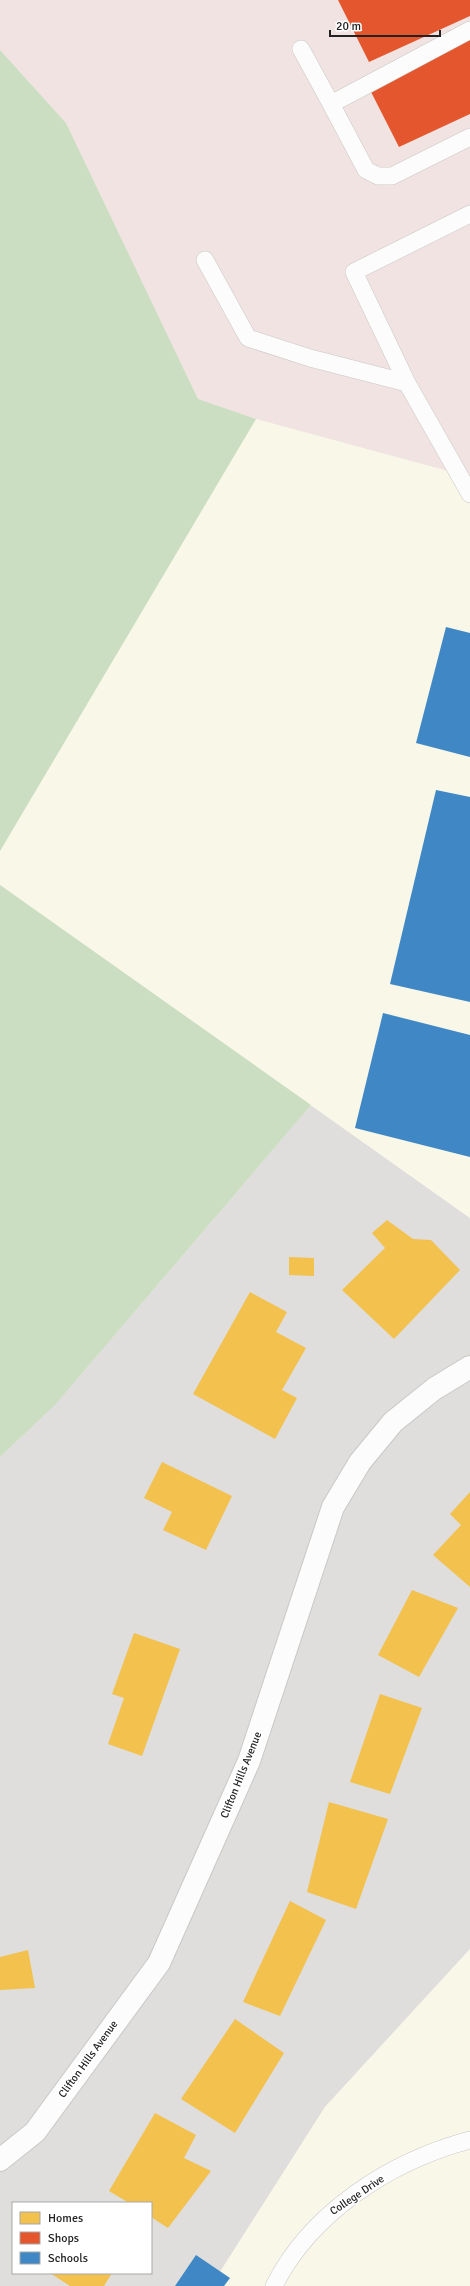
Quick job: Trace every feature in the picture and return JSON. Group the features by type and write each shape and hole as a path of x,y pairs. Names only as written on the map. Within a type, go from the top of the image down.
{"street":[{"name":"Clifton Hills Avenue","path":"0,2160 35,2132 159,1962 249,1761 333,1506 360,1462 393,1422 434,1389 470,1367"}],"lane":[{"path":"331,104 470,30"},
{"path":"301,49 366,170 378,176 392,176 470,137"},
{"path":"470,214 354,272 407,383 470,494"},
{"path":"205,260 248,338 310,358 407,383"},
{"name":"College Drive","path":"274,2286 286,2262 325,2217 370,2184 414,2159 469,2141"}],"shaded area":[{"path":"0,0 470,0 470,477 256,419 198,399 66,123 0,50"},
{"path":"256,419 470,477 470,1218 0,885 0,851"},
{"path":"311,1105 470,1218 470,1949 325,2107 211,2286 0,2286 0,1457 55,1405"},
{"path":"470,1949 470,2286 211,2286 325,2107"}],"green space":[{"path":"0,50 66,123 198,399 256,419 0,851"},
{"path":"0,885 311,1105 55,1405 0,1457"}],"building: Homes":[{"path":"387,1220 413,1239 431,1240 460,1270 394,1339 342,1290 385,1248 372,1233"},
{"path":"289,1257 314,1258 314,1276 289,1275"},
{"path":"250,1292 287,1312 276,1332 306,1348 282,1390 297,1398 275,1439 193,1394"},
{"path":"162,1462 232,1496 206,1550 163,1530 172,1512 144,1498"},
{"path":"470,1492 470,1587 433,1555 461,1525 450,1514"},
{"path":"412,1590 458,1608 419,1677 378,1655"},
{"path":"134,1633 180,1649 142,1756 108,1744 124,1698 112,1694"},
{"path":"380,1694 422,1708 390,1794 350,1782"},
{"path":"329,1802 388,1819 356,1909 307,1892"},
{"path":"290,1901 326,1920 280,2016 243,2002"},
{"path":"28,1950 35,1988 0,1990 0,1957"},
{"path":"235,2019 284,2053 235,2133 181,2099"},
{"path":"155,2113 196,2135 184,2158 211,2171 168,2228 152,2218 152,2202 127,2202 109,2191"},
{"path":"52,2274 111,2274 104,2286 70,2286"}],"building: Shops":[{"path":"338,0 470,0 470,16 369,62"},
{"path":"470,39 470,114 399,147 369,88"}],"building: Schools":[{"path":"446,627 470,633 470,757 416,743"},
{"path":"436,790 470,797 470,1002 390,984"},
{"path":"383,1013 470,1035 470,1157 355,1128"},
{"path":"196,2255 230,2278 224,2286 175,2286"}]}
